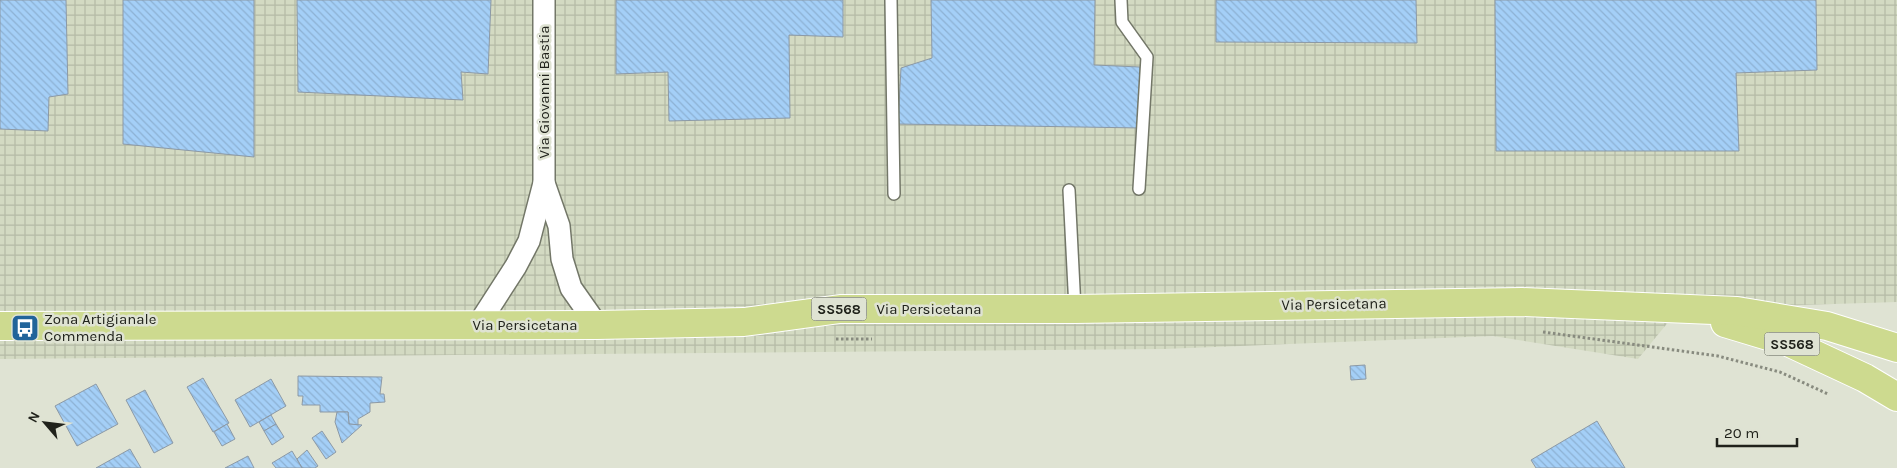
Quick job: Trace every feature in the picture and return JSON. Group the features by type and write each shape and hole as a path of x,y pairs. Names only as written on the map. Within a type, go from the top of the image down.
{"main road":[{"name":"Via Persicetana","path":"0,326 597,325 744,322 840,309 1075,309 1512,302 1737,311 1827,326 1897,348"},
{"name":"Via Persicetana","path":"1679,309 1788,342 1865,378 1897,397"}],"street":[{"name":"Via Giovanni Bastia","path":"478,325 516,266 529,241 544,183 544,0"},
{"name":"Via Giovanni Bastia","path":"544,183 559,226 562,259 571,288 597,325"}],"lane":[{"path":"891,0 894,194"},
{"path":"1121,0 1122,22 1147,57 1140,188"},
{"path":"1069,190 1075,309"}],"path":[{"path":"1535,332 1718,356 1780,372 1836,397"},
{"path":"827,339 877,339"}],"shaded area":[{"path":"0,0 1897,0 1897,302 1679,309 1638,359 1493,336 1164,349 0,359"}],"building":[{"path":"0,0 66,0 68,94 49,97 48,131 0,129"},
{"path":"123,0 254,0 254,157 123,144"},
{"path":"297,0 491,0 488,74 461,72 463,100 298,92"},
{"path":"616,0 843,0 843,37 789,35 790,118 669,121 668,72 616,74"},
{"path":"931,0 1095,0 1094,65 1140,67 1141,128 898,124 901,68 932,58"},
{"path":"1216,0 1416,0 1417,43 1216,42"},
{"path":"1495,0 1816,0 1817,70 1736,73 1739,151 1496,151"},
{"path":"1365,365 1366,379 1351,380 1350,366"},
{"path":"298,376 382,377 380,394 384,394 385,402 370,403 370,412 358,419 358,425 349,424 348,412 320,412 320,405 302,405 303,396 298,396"},
{"path":"203,378 229,423 213,432 187,387"},
{"path":"271,379 286,406 250,427 235,400"},
{"path":"96,384 118,424 77,446 55,406"},
{"path":"145,390 173,443 154,453 126,400"},
{"path":"337,412 348,412 349,424 362,425 342,443 335,422"},
{"path":"271,415 276,424 264,431 259,422"},
{"path":"1597,421 1625,468 1536,468 1531,460"},
{"path":"227,424 235,439 222,446 214,432"},
{"path":"276,424 284,437 272,445 264,431"},
{"path":"322,431 336,452 326,459 312,438"},
{"path":"130,449 141,468 96,468"},
{"path":"307,450 318,466 315,468 302,468 297,459"},
{"path":"292,451 302,468 276,468 272,463"},
{"path":"248,456 254,468 225,468"}],"place":[{"name":"Zona Artigianale Commenda","path":"25,328"}]}
